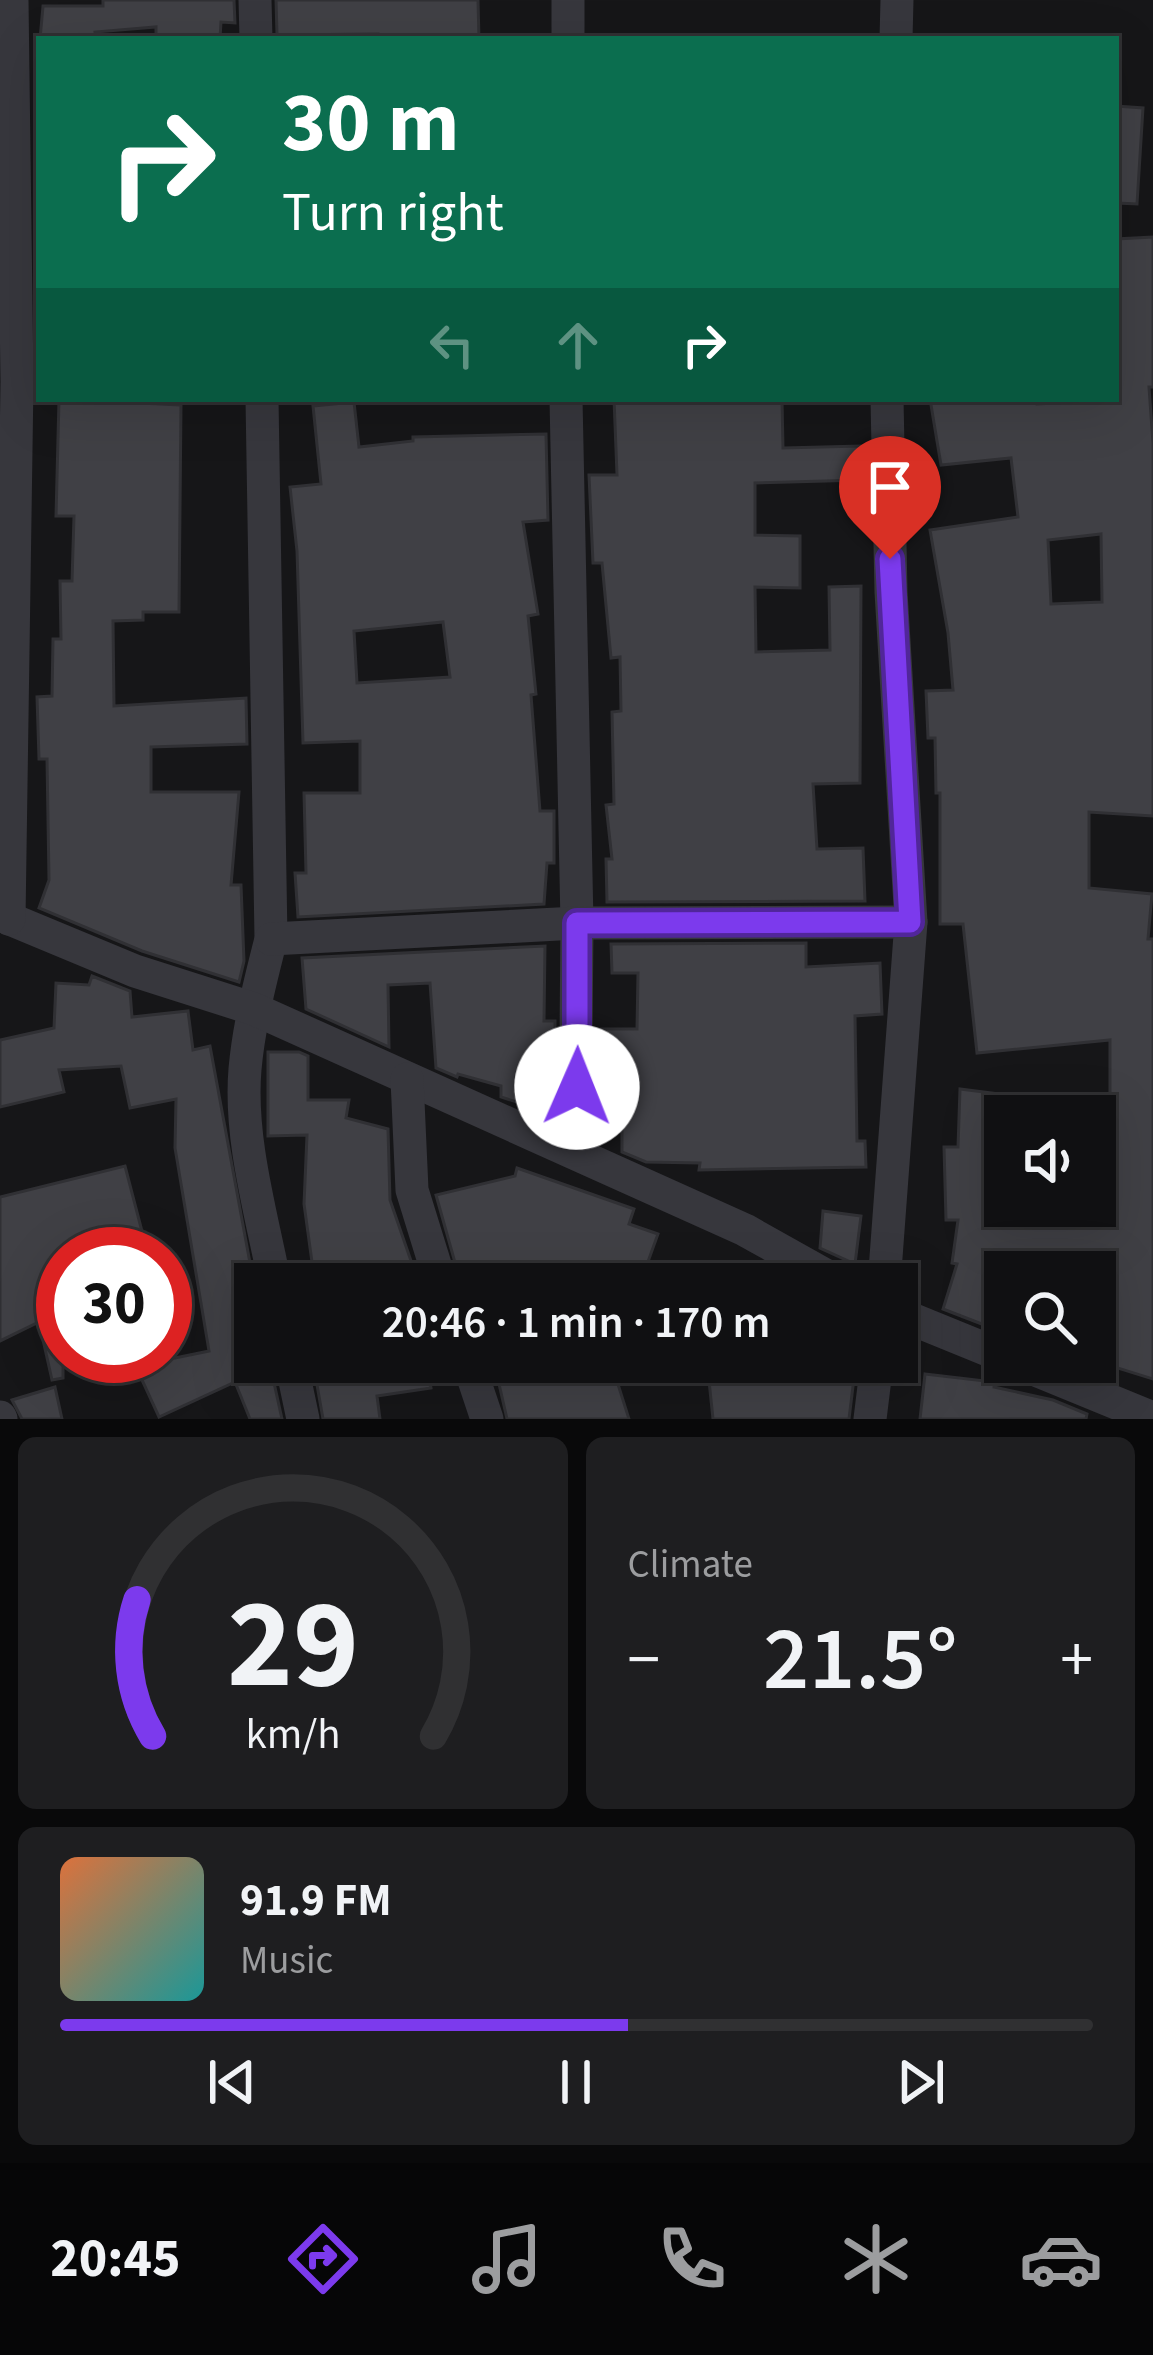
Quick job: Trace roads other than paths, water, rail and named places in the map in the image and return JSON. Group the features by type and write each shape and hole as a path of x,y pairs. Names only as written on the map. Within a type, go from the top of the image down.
{"street":[{"path":"12,0 16,382 5,917 135,971 254,1009 745,1230 804,1263"},
{"path":"255,0 256,36"},
{"path":"568,0 568,36"},
{"path":"896,36 897,0"},
{"path":"262,402 271,939 244,1073 247,1119 271,1263"},
{"path":"566,402 577,923 575,1152"},
{"path":"886,1263 910,922 891,592 887,402"},
{"path":"271,939 577,923 910,922"},
{"path":"407,1078 412,1190 435,1263"},
{"path":"918,1322 984,1349"},
{"path":"296,1383 303,1419"},
{"path":"475,1383 487,1419"},
{"path":"870,1419 874,1383"},
{"path":"1067,1383 1153,1418"}]}
